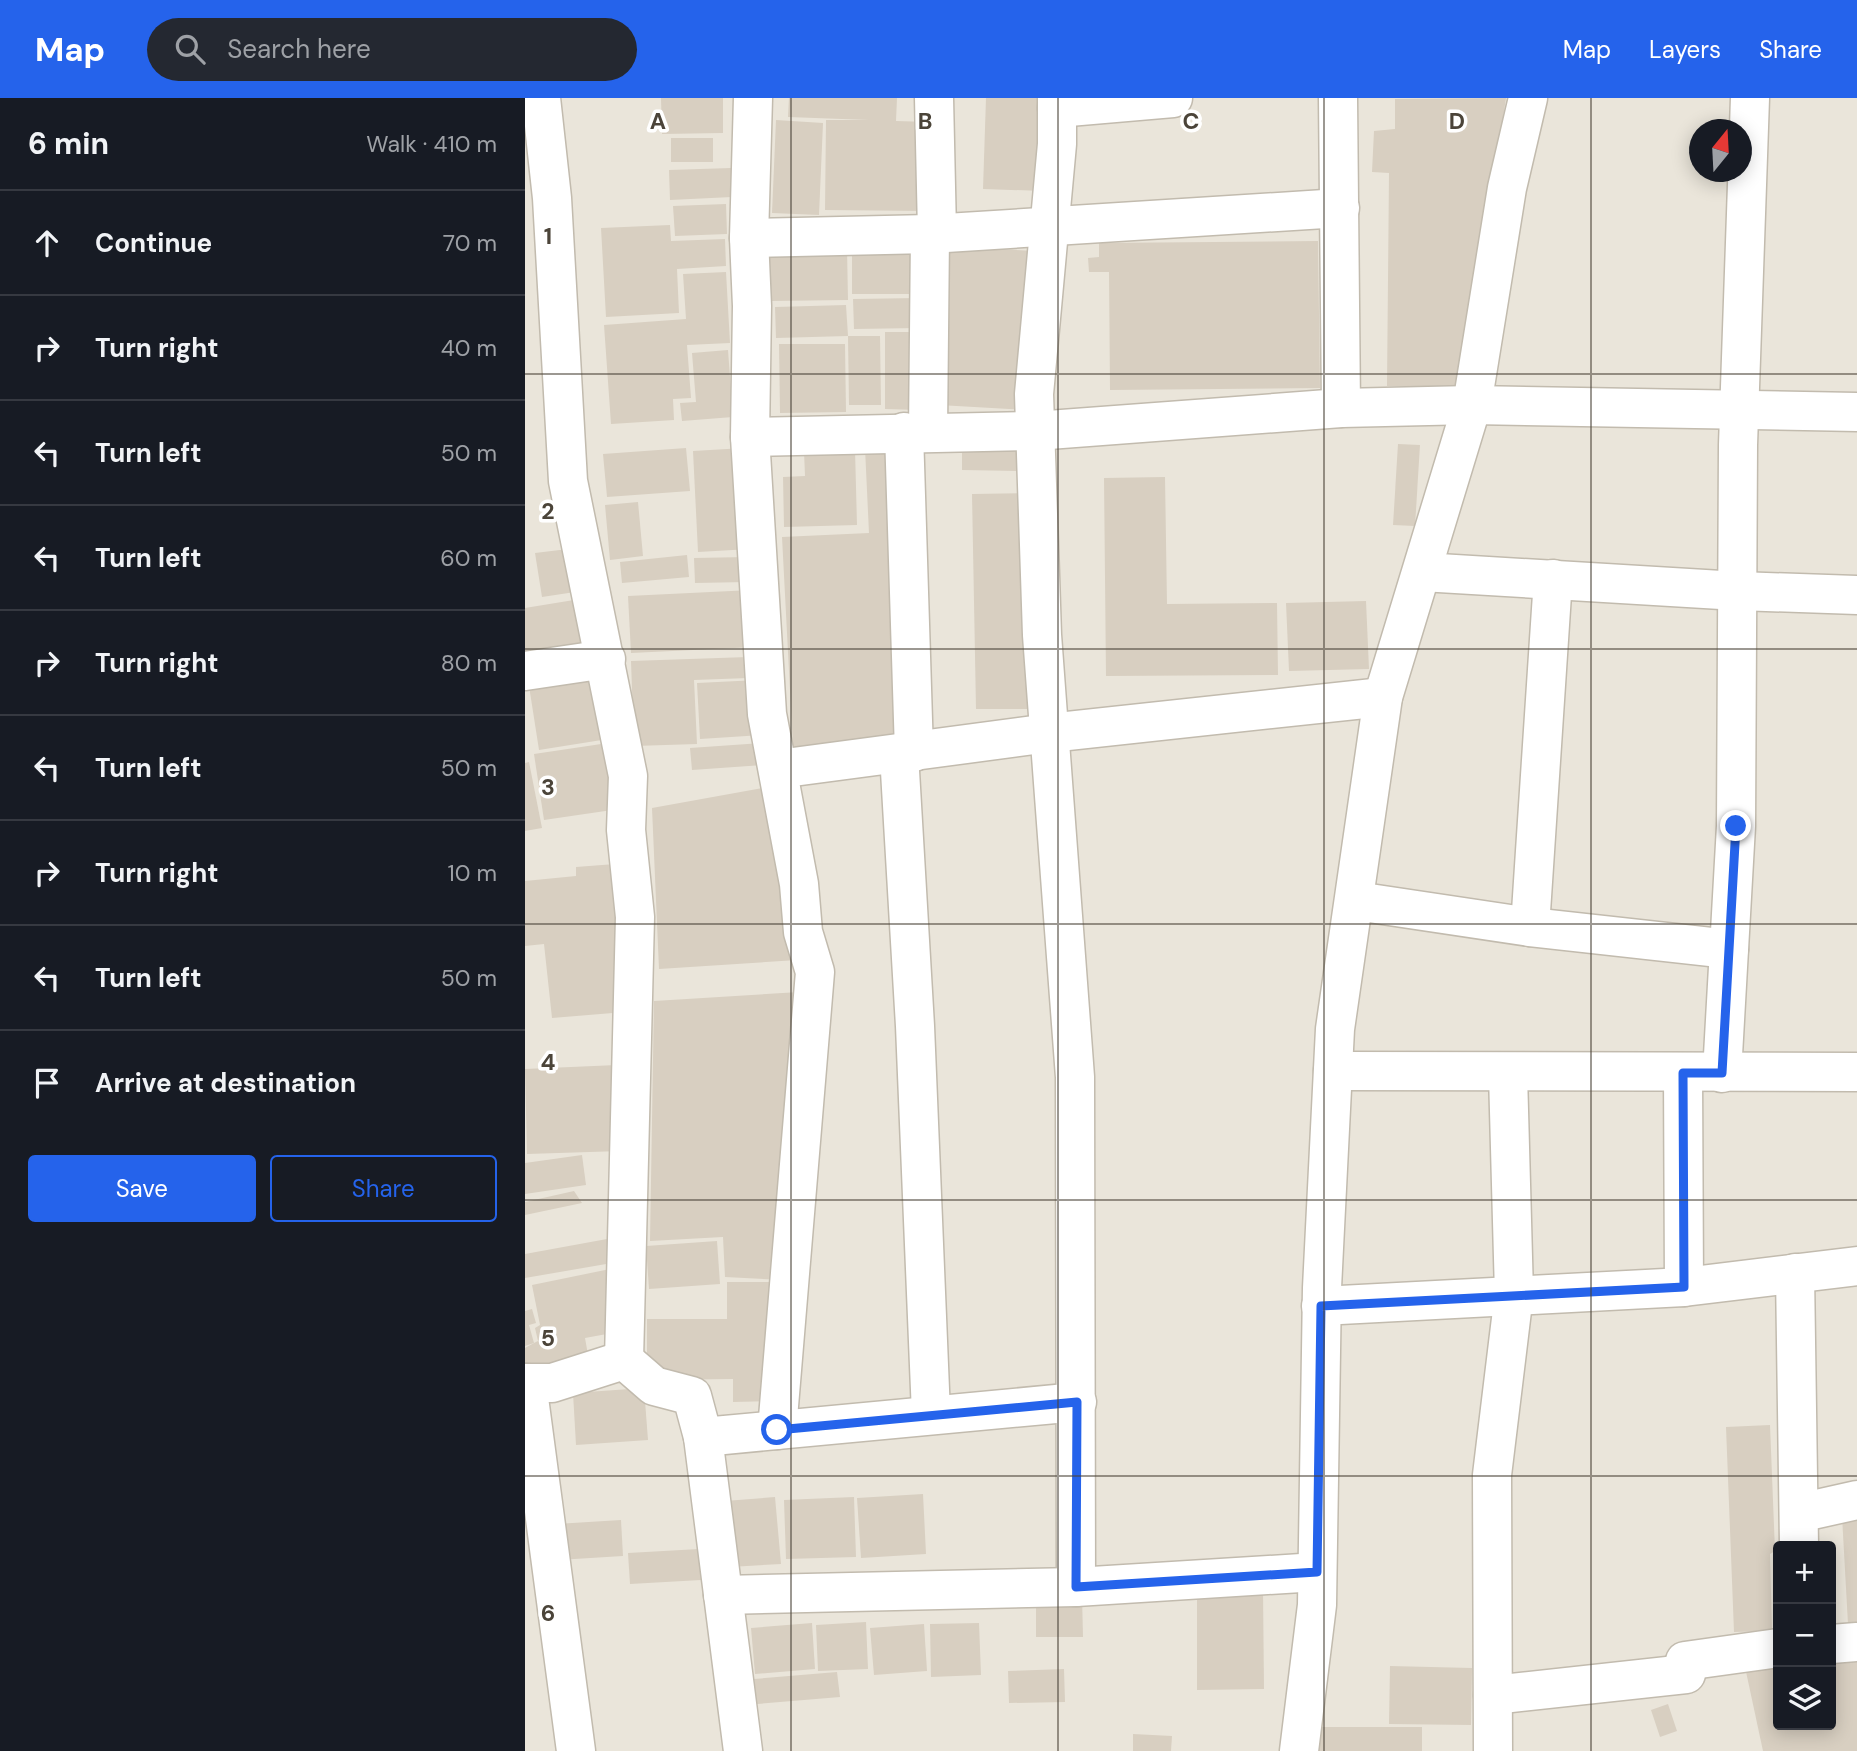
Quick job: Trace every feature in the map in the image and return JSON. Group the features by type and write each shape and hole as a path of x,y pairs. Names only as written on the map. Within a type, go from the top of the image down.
{"street":[{"path":"541,98 552,198 568,481 628,776 626,830 635,917 624,1360"},
{"path":"753,98 749,238 752,306 750,437 767,714 799,884 803,932 815,972 777,1430"},
{"path":"931,1414 907,753 916,432 933,233 934,98"},
{"path":"1076,1587 1075,1077 1042,635 1034,394 1058,144 1057,103 1173,98"},
{"path":"1338,98 1342,408"},
{"path":"1299,1751 1317,1605 1321,1306 1335,1029 1356,901 1383,697 1472,405 1507,188 1528,98"},
{"path":"1722,1073 1736,826 1739,410 1750,98"},
{"path":"749,238 933,233 1340,208"},
{"path":"750,437 1035,430 1342,408 1472,405 1857,412"},
{"path":"1422,572 1738,592 1857,595"},
{"path":"1530,928 1553,579"},
{"path":"525,671 606,659"},
{"path":"778,769 1049,733 1383,697"},
{"path":"1356,901 1530,928 1729,949"},
{"path":"1333,1071 1508,1074 1857,1072"},
{"path":"1683,1073 1684,1287"},
{"path":"1493,1751 1492,1475 1514,1294 1508,1074"},
{"path":"1321,1306 1684,1287 1857,1266"},
{"path":"1795,1273 1799,1530 1857,1500"},
{"path":"576,1751 526,1383 552,1383 624,1360"},
{"path":"624,1360 655,1386 692,1396 703,1437 743,1751"},
{"path":"703,1437 1077,1402"},
{"path":"723,1595 1076,1587 1317,1572"},
{"path":"1836,1644 1857,1642"},
{"path":"1493,1695 1686,1668 1773,1649"}],"shaded area":[{"path":"525,98 1857,98 1857,1751 525,1751"}],"building":[{"path":"661,98 723,98 723,133 662,134"},
{"path":"789,98 897,98 896,121 929,122 928,211 825,210 826,120 869,120 788,117"},
{"path":"986,98 1046,98 1044,191 983,189"},
{"path":"1506,98 1462,388 1387,386 1389,173 1372,172 1374,131 1395,129 1395,99"},
{"path":"776,120 823,123 819,215 772,213"},
{"path":"671,138 713,138 713,162 671,162"},
{"path":"731,168 732,197 670,200 669,170"},
{"path":"726,204 727,234 675,236 673,206"},
{"path":"670,225 671,241 725,239 726,266 677,269 679,313 606,317 601,228"},
{"path":"1318,241 1320,388 1110,390 1109,272 1089,272 1088,258 1099,257 1099,243"},
{"path":"947,246 1034,251 1026,410 939,405"},
{"path":"768,248 847,248 848,300 769,301"},
{"path":"852,251 919,251 919,294 852,294"},
{"path":"726,272 730,343 687,345 691,398 673,399 674,420 611,424 604,325 686,319 683,274"},
{"path":"919,298 919,328 854,329 853,299"},
{"path":"846,305 848,336 776,338 775,307"},
{"path":"885,332 920,332 919,410 885,409"},
{"path":"848,336 880,336 881,405 849,405"},
{"path":"779,344 845,344 846,412 780,413"},
{"path":"728,350 733,417 682,421 680,403 696,402 692,353"},
{"path":"1398,444 1420,445 1415,526 1393,525"},
{"path":"893,447 908,743 793,748 782,537 869,533 865,448"},
{"path":"686,448 690,491 607,497 603,454"},
{"path":"744,448 750,549 698,552 693,451"},
{"path":"855,449 857,525 784,527 783,477 805,476 804,451"},
{"path":"962,449 1023,449 1022,471 962,470"},
{"path":"1165,477 1167,604 1277,603 1278,675 1106,676 1104,478"},
{"path":"1029,493 1033,709 976,709 972,494"},
{"path":"638,502 643,556 610,560 605,505"},
{"path":"568,549 575,592 542,597 535,553"},
{"path":"687,555 689,577 622,583 620,562"},
{"path":"747,557 747,582 695,583 694,558"},
{"path":"752,590 755,647 631,653 628,596"},
{"path":"574,600 582,652 525,661 525,608"},
{"path":"1366,601 1369,669 1289,671 1286,603"},
{"path":"748,657 749,678 694,680 697,744 634,746 631,661"},
{"path":"598,675 608,739 539,750 529,686"},
{"path":"758,680 762,735 700,739 697,683"},
{"path":"608,743 619,809 544,820 534,754"},
{"path":"762,743 763,765 692,770 690,748"},
{"path":"529,762 542,828 525,831 525,763"},
{"path":"774,786 797,960 659,969 652,808"},
{"path":"615,864 625,1012 552,1018 544,944 525,946 525,881 576,876 576,867"},
{"path":"799,992 802,1051 789,1053 784,1280 725,1277 723,1237 650,1241 654,1001"},
{"path":"617,1065 621,1151 527,1154 525,1069"},
{"path":"582,1155 586,1185 525,1194 525,1163"},
{"path":"574,1191 582,1203 525,1215 525,1202"},
{"path":"607,1239 612,1263 525,1278 525,1254"},
{"path":"717,1241 720,1284 649,1289 646,1246"},
{"path":"610,1269 623,1331 585,1338 590,1366 525,1374 525,1348 538,1341 535,1328 540,1325 532,1285"},
{"path":"727,1282 777,1282 778,1401 733,1402 733,1379 647,1380 647,1319 727,1319"},
{"path":"532,1309 536,1323 529,1325 534,1343 525,1346 525,1311"},
{"path":"644,1388 648,1440 576,1445 573,1393"},
{"path":"1770,1425 1775,1541 1773,1552 1770,1554 1772,1631 1734,1632 1726,1427"},
{"path":"923,1494 926,1554 861,1558 857,1498"},
{"path":"775,1497 781,1564 730,1567 725,1501"},
{"path":"854,1497 856,1557 786,1559 784,1500"},
{"path":"1857,1515 1857,1624 1848,1624 1842,1516"},
{"path":"621,1520 623,1556 558,1560 556,1524"},
{"path":"699,1549 701,1580 630,1584 628,1553"},
{"path":"1263,1590 1264,1689 1197,1690 1197,1591"},
{"path":"1036,1595 1082,1595 1083,1637 1036,1637"},
{"path":"866,1622 868,1669 818,1671 816,1625"},
{"path":"812,1623 815,1669 755,1674 751,1628"},
{"path":"979,1623 981,1675 931,1677 930,1624"},
{"path":"924,1624 927,1671 874,1675 870,1628"},
{"path":"1857,1653 1857,1751 1763,1751 1745,1667 1773,1664 1773,1730 1836,1730 1836,1656"},
{"path":"1390,1666 1472,1668 1471,1725 1389,1724"},
{"path":"1064,1669 1065,1702 1009,1703 1008,1671"},
{"path":"837,1672 840,1697 757,1704 754,1679"},
{"path":"1668,1704 1677,1731 1660,1737 1651,1710"},
{"path":"1304,1727 1422,1727 1422,1751 1303,1751"},
{"path":"1133,1734 1172,1736 1171,1751 1133,1751"}],"route":[{"path":"777,1430 1077,1402 1076,1587 1317,1572 1321,1306 1684,1287 1683,1073 1722,1073 1736,826"}]}
